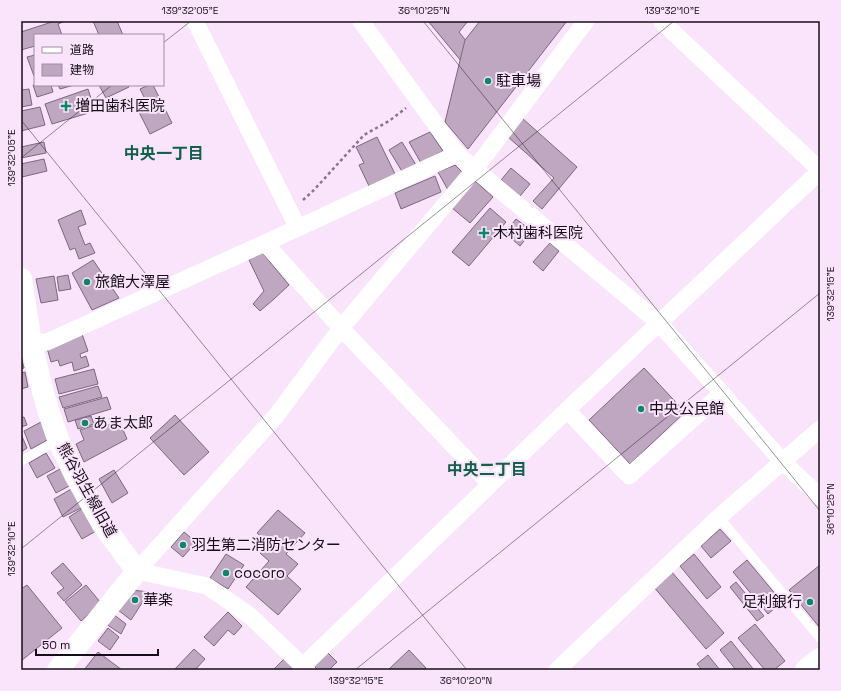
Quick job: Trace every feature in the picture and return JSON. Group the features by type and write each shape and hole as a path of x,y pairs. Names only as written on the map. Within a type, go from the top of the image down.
{"street":[{"path":"196,21 298,228"},
{"path":"360,21 457,154 659,323 783,462 820,497"},
{"path":"58,670 137,571 276,416 341,328 475,169 586,21"},
{"path":"137,571 207,586 249,615 305,668 490,484 820,170 660,21"},
{"path":"26,343 47,342 457,154"},
{"path":"264,243 341,328 490,484"},
{"name":"熊谷羽生線旧道","path":"21,279 26,343 58,439 75,475 103,525 137,571"},
{"path":"567,410 629,476 722,393"},
{"path":"557,670 719,518 820,430"}],"lane":[{"path":"21,461 58,439"},
{"path":"719,518 817,657"}],"path":[{"path":"290,211 314,190 364,135 389,121 418,100"}],"building":[{"path":"55,21 65,21 58,24 62,34 34,34 34,46 21,50 21,32"},
{"path":"93,21 117,21 123,34 99,34"},
{"path":"428,21 468,21 459,32 484,63 471,73"},
{"name":"駐車場","path":"480,21 567,21 468,149 445,122 465,40"},
{"path":"34,55 34,76 27,57"},
{"path":"33,85 51,86 53,92 37,97"},
{"path":"58,86 70,86 60,89"},
{"path":"100,86 128,86 129,87 106,98"},
{"path":"147,86 154,86 172,123 150,134 138,110 148,105 140,89"},
{"path":"29,89 32,105 21,107 21,90"},
{"path":"88,89 95,111 52,124 45,104"},
{"path":"40,107 45,125 21,131 21,111"},
{"path":"522,118 577,167 542,209 533,201 554,178 507,136"},
{"path":"430,132 443,151 421,163 409,142"},
{"path":"377,137 395,174 369,186 359,165 364,163 356,147"},
{"path":"44,142 46,153 21,158 21,147"},
{"path":"402,142 416,165 403,173 389,150"},
{"path":"44,159 47,171 22,177 21,164"},
{"path":"455,165 463,173 448,190 438,172"},
{"path":"511,168 530,184 520,196 501,180"},
{"path":"435,176 441,192 401,209 395,193"},
{"path":"475,181 493,197 470,223 452,208"},
{"path":"490,208 506,222 469,266 452,252"},
{"path":"81,210 86,224 78,227 85,245 90,243 95,253 79,259 75,248 70,250 58,220"},
{"path":"516,219 532,231 520,246 505,233"},
{"path":"550,243 559,251 543,271 533,262"},
{"path":"261,251 289,285 260,311 253,304 264,291 249,260"},
{"path":"93,260 119,298 92,310 72,273"},
{"path":"68,275 71,289 59,291 57,277"},
{"path":"54,276 58,300 41,303 36,279"},
{"path":"82,334 88,351 80,354 81,358 86,356 89,366 74,371 72,362 60,366 58,360 51,362 47,348"},
{"path":"21,356 24,368 21,369"},
{"path":"644,368 685,412 630,464 589,420"},
{"path":"94,369 98,384 59,394 55,379"},
{"path":"25,372 28,387 21,389 21,373"},
{"path":"98,386 102,397 63,408 59,397"},
{"path":"107,397 111,409 68,422 64,409"},
{"path":"175,415 209,452 184,475 150,438"},
{"path":"91,416 94,424 78,429 75,420"},
{"path":"117,416 127,439 84,462 76,444 84,440 80,430 98,424 104,427 112,423 109,418"},
{"path":"24,417 27,425 21,427 21,418"},
{"path":"41,422 49,439 31,449 24,431"},
{"path":"21,434 27,448 21,452"},
{"path":"46,453 55,468 37,478 29,463"},
{"path":"62,468 71,485 56,493 47,476"},
{"path":"114,470 128,493 112,503 99,479"},
{"path":"73,488 83,507 63,517 54,499"},
{"path":"83,508 96,531 82,539 69,517"},
{"path":"278,510 305,533 286,554 298,564 287,576 301,589 278,615 246,587 269,561 260,553 268,543 257,533"},
{"path":"720,529 731,541 711,558 701,546"},
{"path":"184,532 196,542 183,557 171,547"},
{"path":"226,554 244,565 228,589 210,578"},
{"path":"694,554 721,587 707,599 680,566"},
{"path":"747,560 782,602 768,614 733,572"},
{"path":"63,563 82,585 64,601 57,593 64,588 51,573"},
{"path":"820,565 820,628 789,590"},
{"path":"671,571 724,633 706,649 653,586"},
{"path":"736,582 764,616 757,621 730,587"},
{"path":"27,585 62,628 21,661 21,589"},
{"path":"86,585 101,603 81,621 65,602"},
{"path":"132,590 149,592 131,620 118,610"},
{"path":"228,612 242,626 234,635 228,630 214,646 204,637"},
{"path":"113,614 126,624 121,634 106,624"},
{"path":"755,624 785,661 774,670 765,670 738,638"},
{"path":"108,628 119,637 110,650 98,641"},
{"path":"731,641 754,670 736,670 720,650"},
{"path":"194,649 205,659 195,670 174,670"},
{"path":"325,650 337,662 329,670 318,670 312,664"},
{"path":"409,650 426,668 423,670 388,670"},
{"path":"98,652 122,670 84,670"},
{"path":"708,655 720,670 702,670 697,664"},
{"path":"284,659 295,670 273,670"}],"place":[{"name":"駐車場","path":"488,81"},
{"name":"増田歯科医院","path":"66,106"},
{"name":"木村歯科医院","path":"484,233"},
{"name":"旅館大澤屋","path":"87,282"},
{"name":"中央公民館","path":"641,409"},
{"name":"あま太郎","path":"85,423"},
{"name":"羽生第二消防センター","path":"183,545"},
{"name":"cocoro","path":"226,573"},
{"name":"華楽","path":"135,600"},
{"name":"足利銀行","path":"810,602"}],"district":[{"name":"中央一丁目","path":"164,153"},
{"name":"中央二丁目","path":"487,469"}]}
